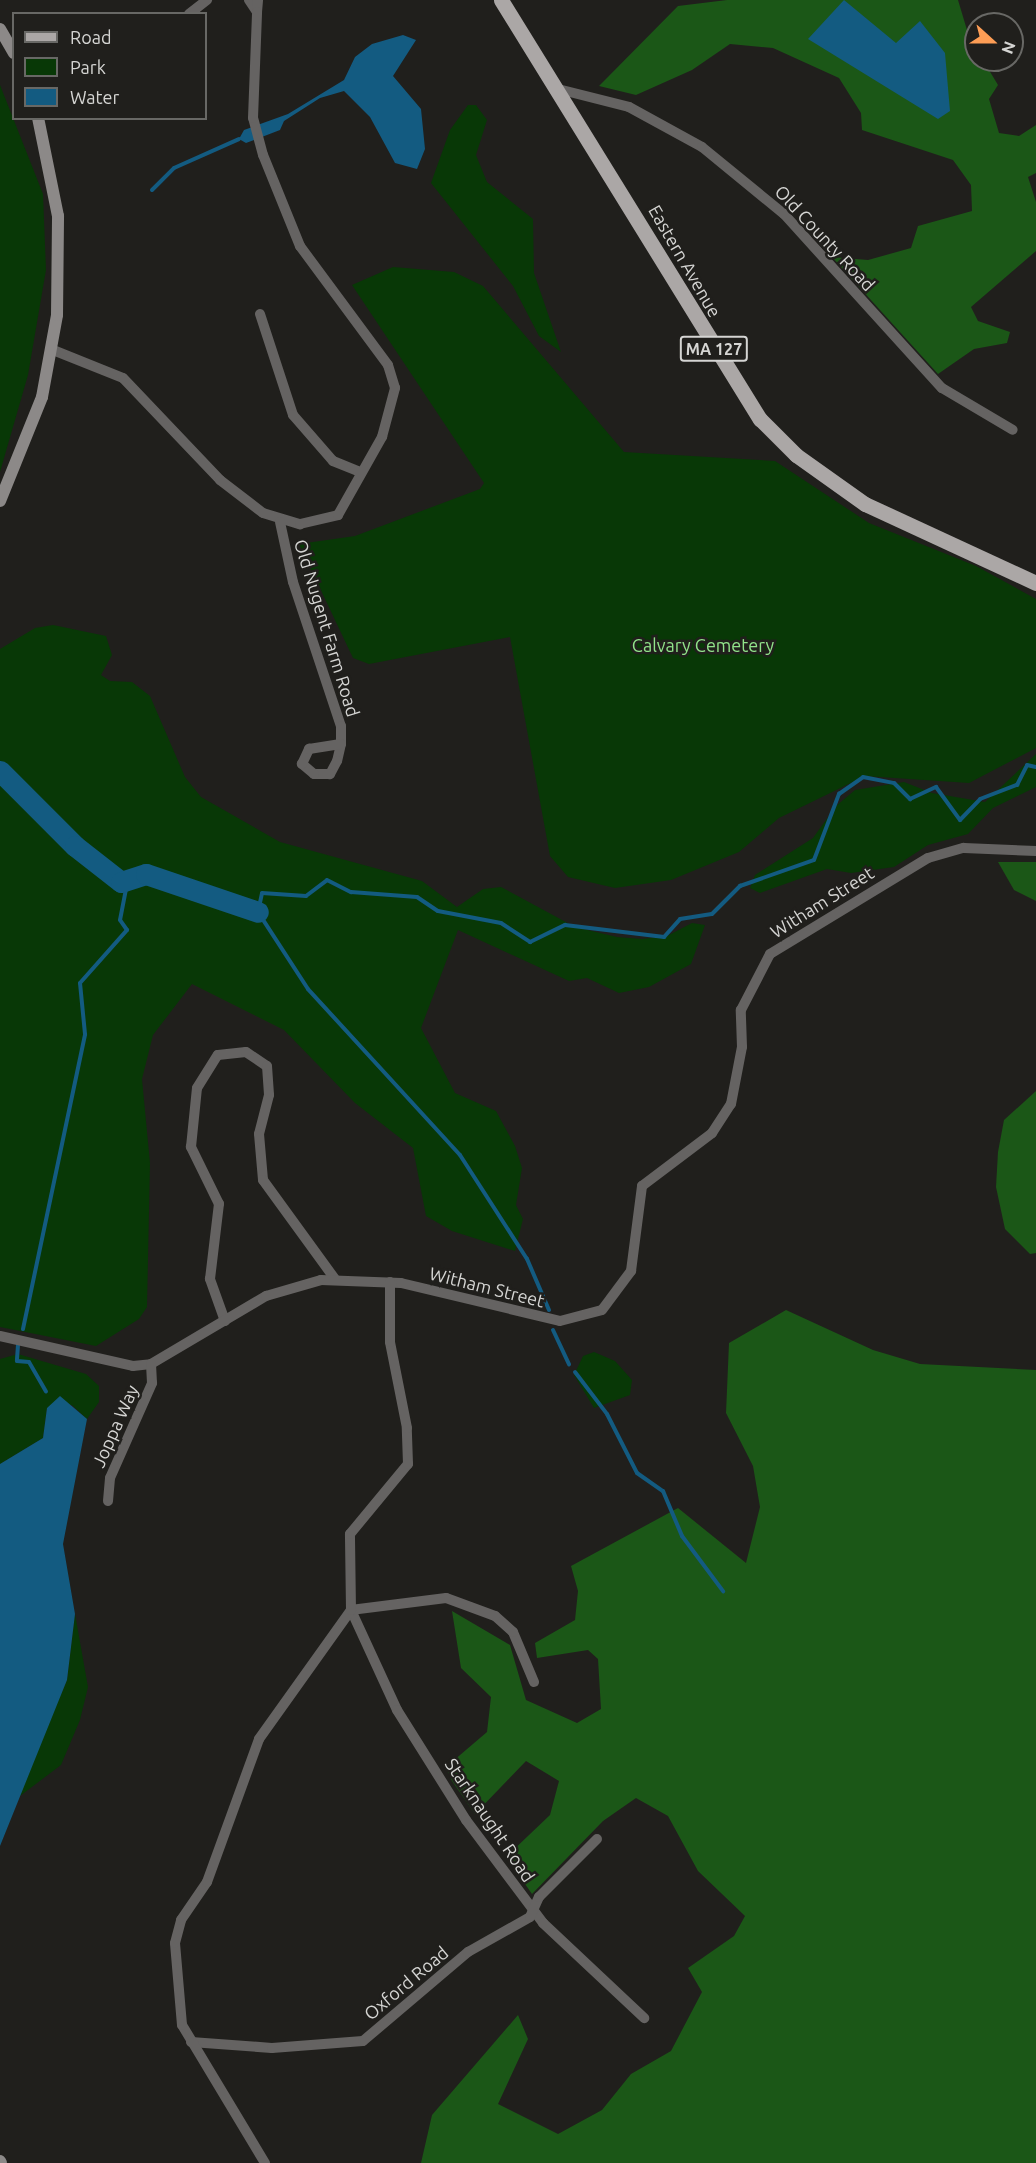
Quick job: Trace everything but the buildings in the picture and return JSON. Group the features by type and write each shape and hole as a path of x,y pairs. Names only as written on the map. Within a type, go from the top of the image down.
{"main road":[{"name":"Eastern Avenue","path":"501,0 558,89 735,385 768,426 796,455 865,504 1036,583"},
{"path":"5,31 12,49"},
{"path":"0,501 28,437 52,350 60,284 58,216 38,120"}],"street":[{"path":"192,12 207,0"},
{"path":"249,0 257,12"},
{"name":"Old Nugent Farm Road","path":"52,350 123,378 220,480 280,522 317,524 338,515 358,471 392,410 392,377 300,246 259,139 255,124 258,0"},
{"name":"Old County Road","path":"558,89 629,107 715,156 784,214 942,388 1013,430"},
{"path":"260,314 293,416 333,461 358,471"},
{"name":"Old Nugent Farm Road","path":"280,522 293,582 339,717 341,744"},
{"name":"Witham Street","path":"151,1364 266,1296 335,1279 390,1282 560,1321 602,1310 631,1271 642,1186 712,1133 731,1104 742,1047 741,1010 770,954 928,858 964,848 1036,851"},
{"path":"225,1321 210,1279 221,1219 219,1204 191,1147 197,1088 218,1055 246,1052 267,1066 269,1095 259,1134 263,1180 335,1279"},
{"path":"265,2163 182,2025 177,1929 207,1882 259,1739 351,1610 350,1534 369,1505 403,1475 410,1453 390,1342 390,1282"},
{"path":"0,1336 133,1366 151,1364"},
{"name":"Joppa Way","path":"108,1501 110,1478 152,1383 151,1364"},
{"path":"351,1610 446,1598 495,1616 513,1632 534,1682"},
{"name":"Starknaught Road","path":"351,1610 412,1736 531,1910 644,2018"},
{"name":"Oxford Road","path":"191,2042 272,2048 363,2041 468,1952 493,1942 530,1917 531,1910 597,1839"}],"green space":[{"path":"727,0 958,0 964,20 964,72 990,72 998,85 989,99 999,133 1019,136 1036,125 1036,173 1028,177 1036,202 1036,251 971,307 978,321 1010,332 1007,343 974,349 938,374 832,257 868,260 911,248 918,226 972,211 971,185 953,160 862,130 861,113 839,78 773,48 730,44 692,70 636,95 599,86 678,6"},
{"path":"0,85 43,194 46,270 28,375 0,472"},
{"path":"468,105 476,105 487,120 476,155 487,182 533,219 534,273 561,352 539,336 513,286 431,183 450,130"},
{"name":"Calvary Cemetery","path":"393,267 454,272 483,286 624,452 775,461 869,523 976,566 1036,599 1036,748 969,783 865,776 779,818 739,852 671,880 615,888 568,877 550,856 510,637 369,664 353,658 299,544 355,536 480,489 484,483 352,285"},
{"path":"53,625 106,636 112,655 101,675 110,681 132,682 150,696 185,777 201,797 280,842 422,881 457,907 483,889 501,887 575,927 617,937 642,939 667,936 692,923 705,925 691,964 649,987 619,993 587,978 569,981 458,930 421,1028 455,1093 496,1111 515,1146 522,1168 516,1205 523,1219 515,1251 452,1231 426,1216 413,1148 355,1103 284,1030 192,984 153,1035 142,1079 150,1163 147,1307 139,1319 96,1346 0,1327 0,649 35,628"},
{"path":"1036,754 1036,787 993,808 968,834 928,845 894,867 851,873 827,869 760,893 750,888 755,875 813,838 836,806 855,790 904,782 932,793 985,802"},
{"path":"998,862 1036,862 1036,901 1014,890"},
{"path":"1036,1091 1036,1253 1030,1254 1005,1229 996,1187 998,1152 1004,1120"},
{"path":"786,1310 873,1350 920,1364 1036,1370 1036,2163 421,2163 432,2115 518,2015 528,2039 498,2104 558,2134 602,2110 631,2074 671,2051 702,1992 688,1968 734,1936 745,1916 698,1871 668,1816 636,1798 603,1821 532,1894 506,1857 550,1815 559,1781 526,1761 475,1814 452,1781 446,1767 487,1732 491,1697 461,1668 452,1611 510,1645 526,1700 577,1723 601,1709 598,1659 588,1650 537,1658 535,1643 575,1620 578,1591 571,1566 678,1508 746,1563 760,1507 753,1466 726,1413 729,1343"},
{"path":"594,1352 615,1361 632,1380 630,1395 594,1408 574,1375 583,1356"},
{"path":"18,1354 86,1374 99,1386 99,1402 87,1419 72,1405 47,1408 43,1438 0,1464 0,1359"},
{"path":"75,1614 88,1687 80,1720 61,1765 16,1799 67,1680"}],"water":[{"path":"844,0 896,43 920,21 945,53 950,111 938,119 808,39"},
{"path":"403,35 416,40 393,76 421,109 425,149 417,169 395,163 370,117 344,91 320,98 284,121 280,130 246,143 239,139 244,130 288,114 344,80 355,57 372,44"},
{"path":"60,1396 87,1419 63,1544 75,1614 67,1680 0,1846 0,1464 43,1438 47,1408"}],"waterway":[{"path":"152,190 174,168 239,139"},
{"path":"549,1310 527,1259 460,1155 308,989 258,912 262,893 306,896 327,880 351,892 417,897 438,911 501,923 530,942 565,925 664,937 680,919 712,914 740,886 814,860 839,794 863,777 894,783 910,799 936,787 960,820 980,799 1017,785 1027,765 1036,767"},
{"path":"0,771 75,846 121,882 146,874 258,912"},
{"path":"23,1329 85,1034 80,983 127,930 120,920 127,884"},
{"path":"553,1330 569,1365"},
{"path":"18,1345 17,1361 29,1362 46,1391"},
{"path":"575,1372 607,1414 637,1473 663,1491 682,1536 723,1591"}]}
